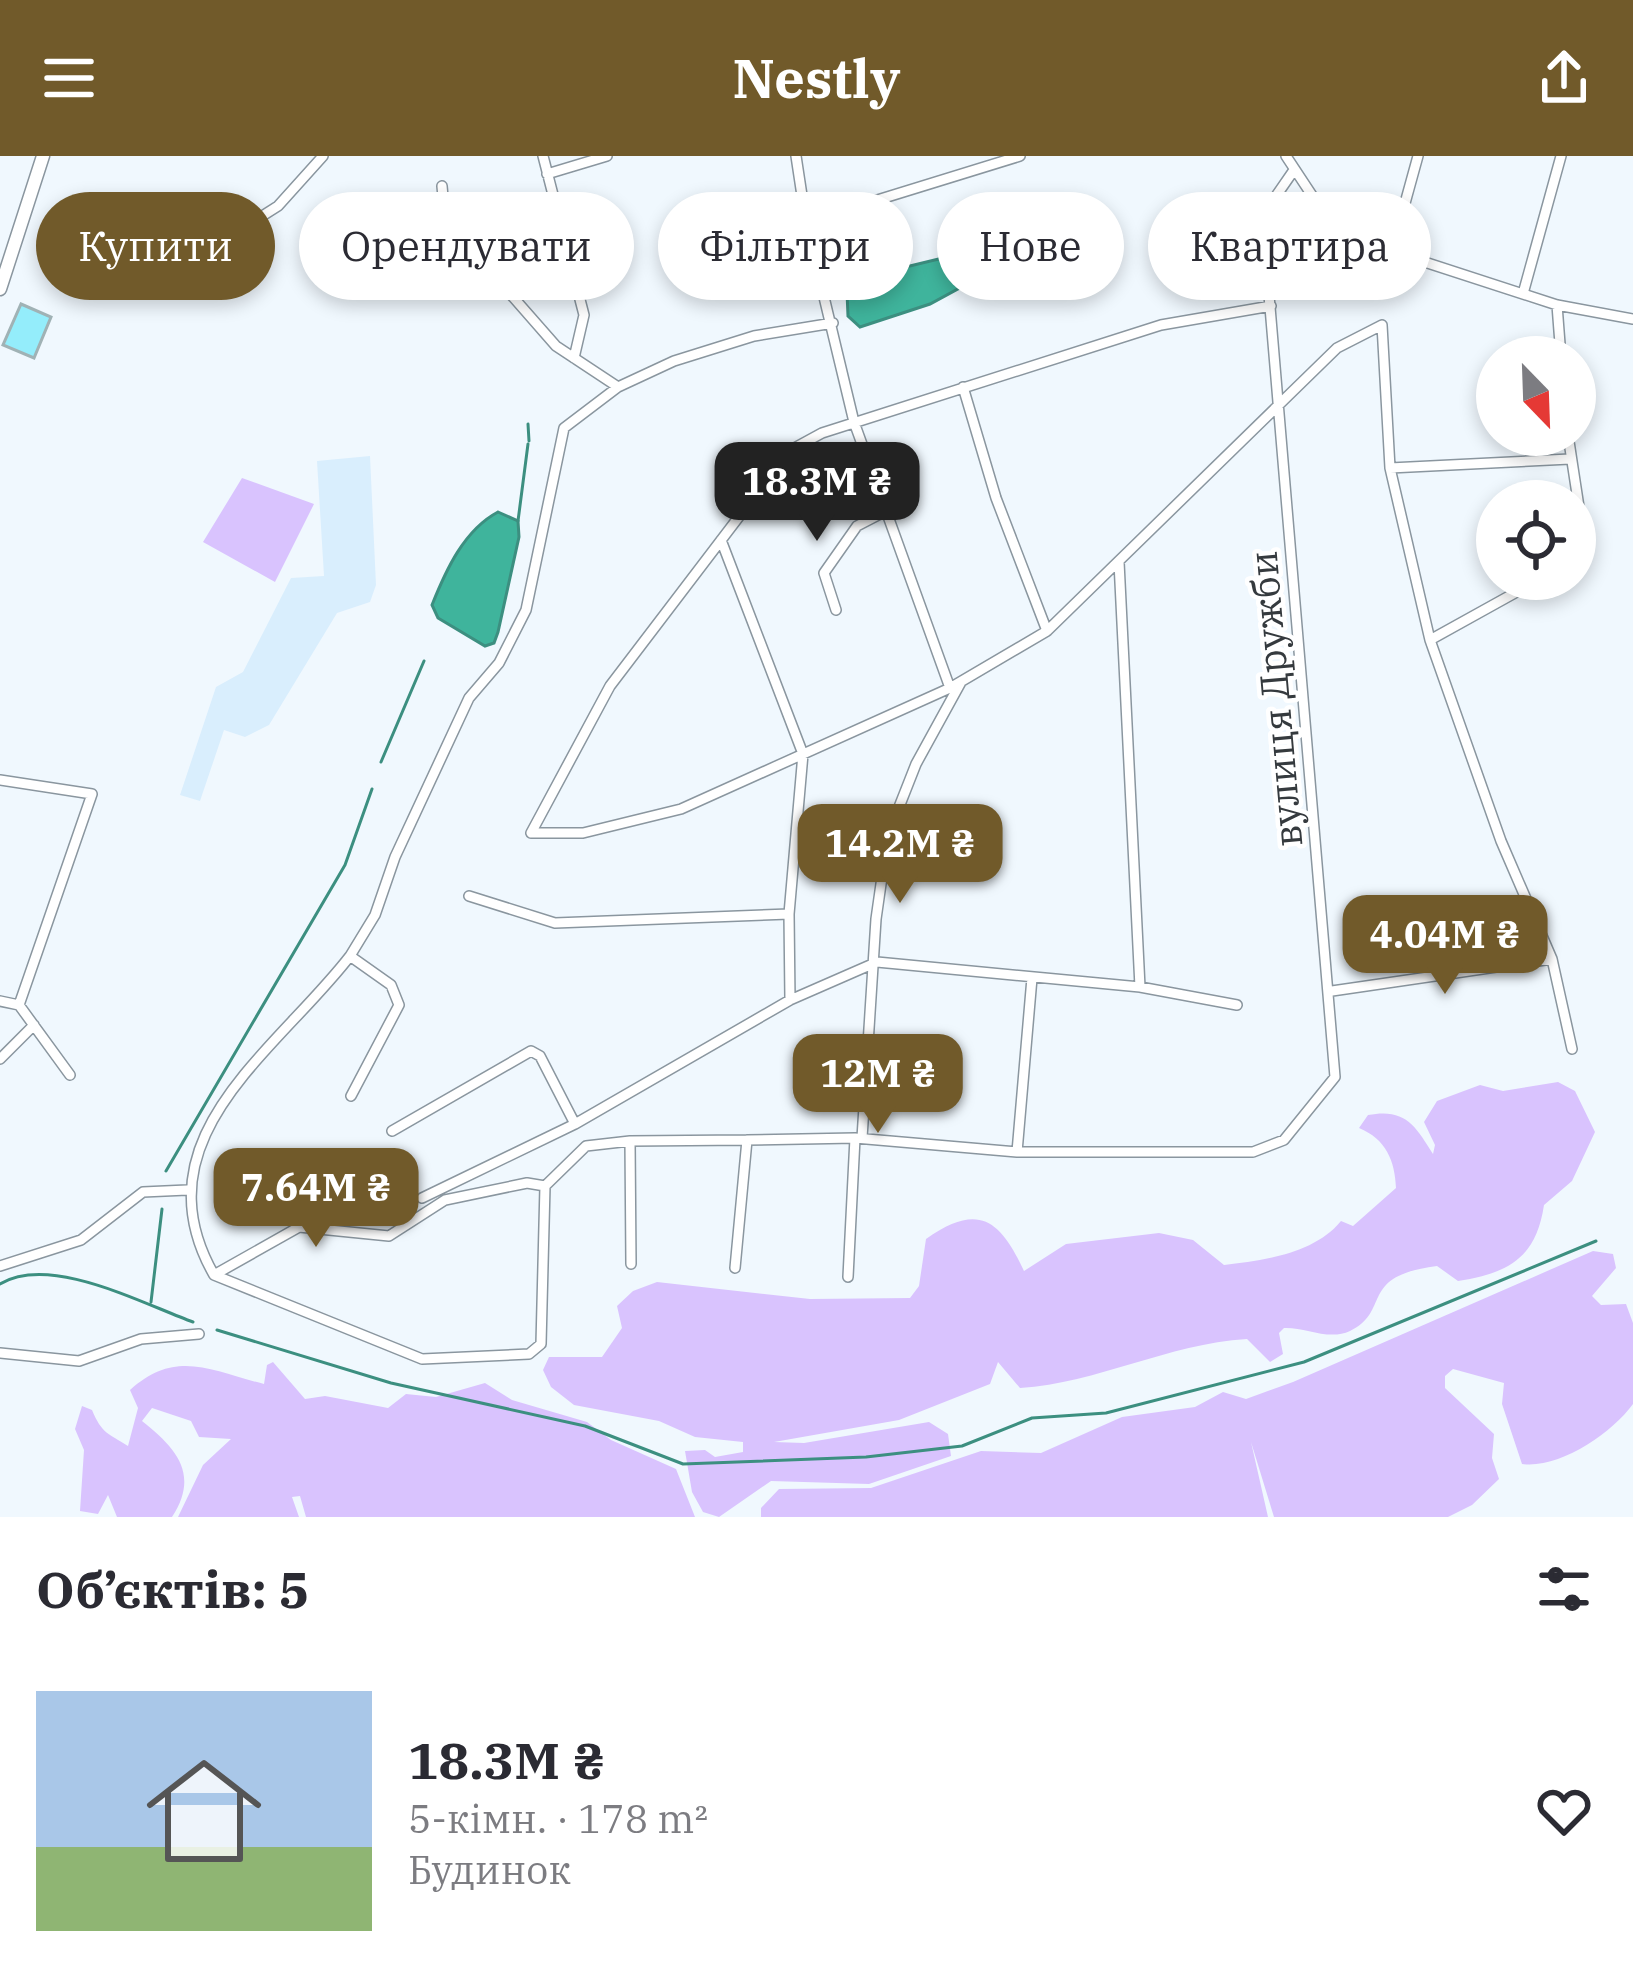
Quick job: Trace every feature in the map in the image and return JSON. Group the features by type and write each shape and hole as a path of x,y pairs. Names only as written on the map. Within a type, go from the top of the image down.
{"main road":[{"path":"0,289 43,156"}],"street":[{"path":"275,208 323,156"},
{"path":"543,156 584,315 574,358"},
{"path":"547,174 607,156"},
{"path":"796,156 801,192"},
{"path":"903,192 1020,156"},
{"path":"1286,156 1311,192"},
{"path":"1408,192 1418,156"},
{"path":"1523,290 1561,156"},
{"name":"вулиця Дружби","path":"596,1142 859,1138 1018,1152 1269,1149 1299,1124 1335,1078 1332,991 1265,218 1294,170"},
{"path":"442,186 445,220 458,249 499,280 534,325 618,387"},
{"path":"1431,265 1523,290 1557,305 1633,319"},
{"path":"827,300 854,422 950,688"},
{"path":"1557,305 1559,336"},
{"path":"1271,306 1161,325 854,422 789,452 610,686 530,833 583,833 681,809 950,688 1047,631 1337,348 1382,325 1390,468 1430,640 1501,841 1552,959 1573,1049"},
{"path":"214,1275 187,1190 199,1152 235,1083 350,956 375,915 395,857 469,698 499,663 526,610 565,428 618,387 710,349 833,322"},
{"path":"963,387 996,498 1047,631"},
{"path":"1570,456 1574,480"},
{"path":"1390,468 1570,459"},
{"path":"836,610 824,573 857,526 884,512"},
{"path":"721,540 802,754 789,914 790,1000"},
{"path":"1119,562 1140,987"},
{"path":"1430,640 1502,600"},
{"path":"848,1277 877,962 876,919 888,835 916,764 964,678"},
{"path":"0,780 92,794 19,1005"},
{"path":"469,896 555,923 789,914"},
{"path":"350,956 391,985 399,1000 351,1096"},
{"path":"1332,991 1552,959"},
{"path":"422,1198 587,1118 790,1000 877,962 1140,987 1237,1005"},
{"path":"1018,1152 1033,978"},
{"path":"0,1000 19,1005 70,1075"},
{"path":"0,1059 34,1025"},
{"path":"392,1131 531,1051 540,1056 575,1124"},
{"path":"214,1275 422,1359 530,1354 542,1344 545,1186 581,1149 596,1142 585,1134 587,1118"},
{"path":"735,1268 747,1140"},
{"path":"630,1141 631,1264"},
{"path":"214,1275 299,1227 380,1237 410,1226 445,1200 527,1183 545,1186"},
{"path":"0,1266 81,1240 143,1192 187,1190"},
{"path":"0,1354 79,1361 141,1339 199,1334"}],"shaded area":[{"path":"937,259 937,300 860,327 848,316 847,300 913,300 913,265"},
{"path":"370,456 376,585 370,602 337,613 269,725 245,737 224,730 200,801 180,795 216,687 243,672 291,578 324,576 317,461"},
{"path":"242,478 314,504 275,582 203,542"},
{"path":"498,512 518,521 519,537 498,632 494,643 485,646 438,618 432,605 466,540"},
{"path":"1558,1082 1575,1091 1595,1132 1572,1181 1544,1205 1527,1250 1506,1267 1458,1281 1437,1266 1412,1271 1385,1286 1363,1323 1350,1331 1334,1335 1284,1328 1279,1333 1283,1354 1270,1362 1247,1339 1217,1342 1077,1379 1020,1388 998,1362 990,1384 899,1420 774,1442 804,1443 929,1422 948,1434 951,1456 869,1484 771,1481 719,1517 703,1512 692,1492 685,1451 705,1450 715,1457 743,1452 743,1442 695,1437 659,1421 574,1405 551,1387 543,1370 549,1357 602,1357 622,1328 617,1306 633,1291 657,1282 810,1299 910,1298 919,1286 926,1239 960,1221 974,1219 996,1228 1024,1271 1066,1244 1159,1233 1193,1240 1224,1265 1287,1254 1317,1241 1341,1221 1353,1226 1396,1188 1387,1152 1359,1128 1368,1115 1391,1114 1408,1121 1433,1154 1435,1145 1424,1122 1437,1101 1480,1085 1503,1091"},
{"path":"1593,1251 1613,1254 1616,1268 1592,1296 1601,1305 1626,1304 1633,1323 1633,1404 1612,1427 1583,1447 1552,1461 1522,1464 1502,1404 1504,1383 1453,1369 1445,1376 1445,1388 1494,1434 1492,1458 1499,1479 1472,1505 1448,1517 1274,1517 1251,1442 1268,1517 761,1517 761,1508 779,1489 871,1488 981,1451 1041,1453 1122,1417 1195,1407 1223,1392 1246,1399"},
{"path":"273,1362 305,1399 325,1396 388,1408 406,1394 436,1397 485,1383 512,1400 587,1422 611,1440 676,1469 695,1517 306,1517 300,1496 292,1497 299,1517 178,1517 203,1465 231,1439 199,1437 191,1421 152,1408 142,1421 174,1452 184,1475 172,1517 117,1517 108,1495 98,1514 80,1511 84,1450 75,1429 82,1406 92,1410 106,1432 128,1446 138,1408 130,1390 147,1377 195,1366 264,1384 267,1365"}],"building":[{"path":"21,304 51,317 34,358 3,345"}],"waterway":[{"path":"528,424 529,441"},
{"path":"518,521 528,444"},
{"path":"381,762 424,661"},
{"path":"166,1171 345,865 372,789"},
{"path":"151,1302 162,1209"},
{"path":"217,1330 391,1383 585,1426 683,1464 866,1457 962,1446 1032,1418 1106,1413 1304,1362 1596,1241"},
{"path":"0,1284 21,1276 69,1278 193,1322"}]}
